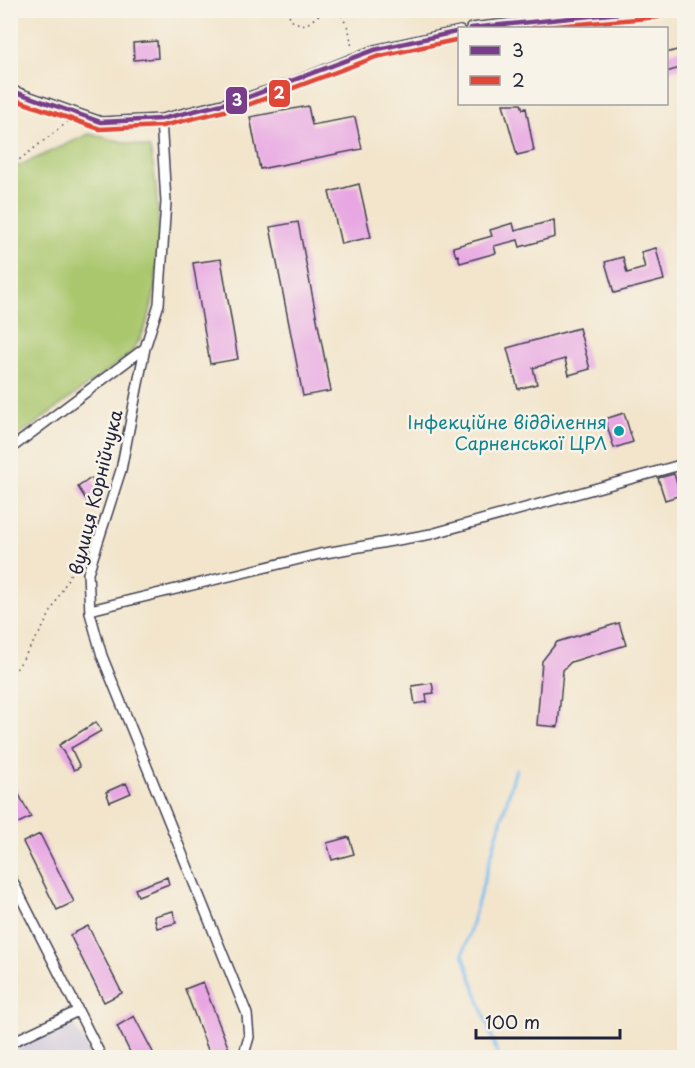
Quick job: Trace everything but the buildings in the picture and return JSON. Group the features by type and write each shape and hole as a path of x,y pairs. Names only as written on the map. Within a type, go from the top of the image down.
{"street":[{"path":"480,27 659,10"},
{"path":"10,90 101,122 161,118 243,99 374,50 458,31"},
{"name":"вулиця Корнійчука","path":"161,118 166,182 159,304 145,348 121,470 88,573 90,610 102,656 247,1014 249,1036 244,1054 236,1058"},
{"path":"11,448 145,348"},
{"path":"90,610 320,554 432,534 684,464"},
{"path":"10,876 102,1058"},
{"path":"10,1043 78,1011"}],"path":[{"path":"286,10 293,22 306,25 325,10"},
{"path":"339,10 349,30 353,58"},
{"path":"10,167 24,154 61,130 75,114"},
{"path":"10,679 42,629 73,569"}],"shaded area":[{"path":"75,1026 92,1057 11,1057 11,1052 46,1035"}],"green space":[{"path":"89,134 150,148 157,197 158,254 150,310 142,334 130,354 13,440 10,435 10,170"}],"waterway":[{"path":"499,1058 463,954 516,769"}],"transit line":[{"name":"3","path":"481,27 650,10"},
{"name":"2","path":"544,27 659,17"},
{"name":"3","path":"10,90 101,122 161,119 243,99 374,50 458,31"},
{"name":"2","path":"10,98 100,129 162,126 245,106 376,57 458,39"}],"place":[{"name":"Інфекційне відділення Сарненської ЦРЛ","path":"619,431"}]}
